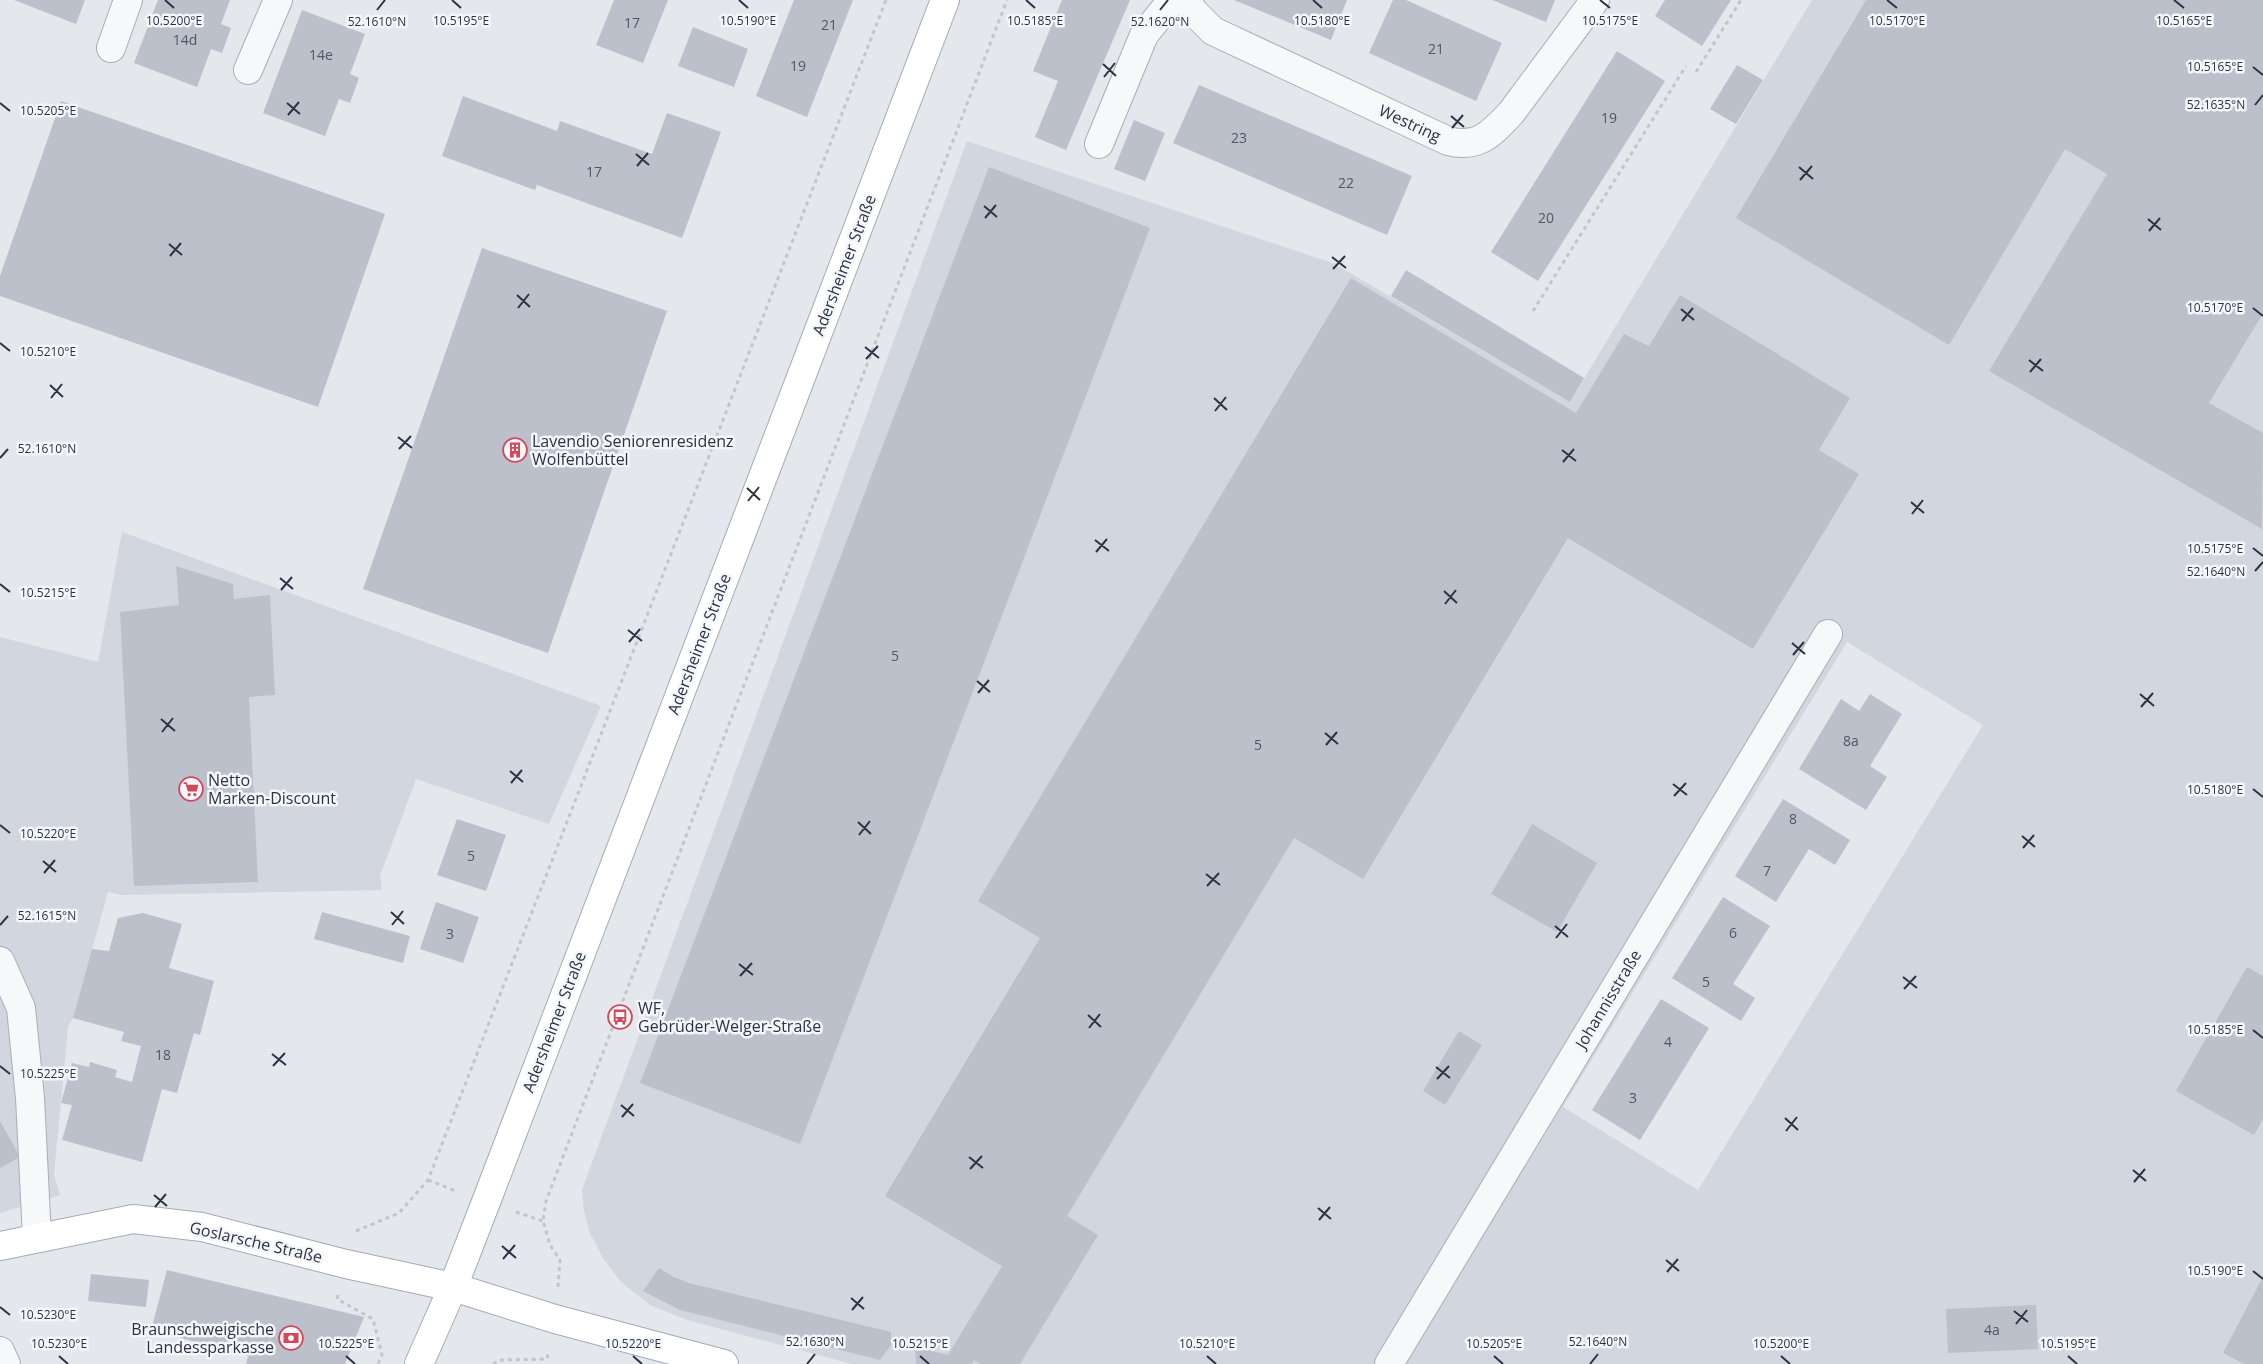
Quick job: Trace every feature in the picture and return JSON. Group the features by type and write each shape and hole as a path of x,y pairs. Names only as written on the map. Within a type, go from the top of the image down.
{"main road":[{"name":"Adersheimer Straße","path":"419,1364 453,1287 945,0"},
{"name":"Goslarsche Straße","path":"0,1246 133,1219 202,1227 346,1264 453,1287 553,1331 711,1362"}],"street":[{"path":"111,48 128,0"},
{"path":"248,70 278,0"},
{"path":"1100,144 1144,35 1172,0"},
{"name":"Westring","path":"1187,0 1193,11 1213,31 1448,141 1460,144 1476,143 1496,129 1511,113 1595,0"},
{"name":"Johannisstraße","path":"1389,1364 1828,634"},
{"path":"0,961 30,1098 37,1238"},
{"path":"0,1351 6,1364"}],"path":[{"path":"356,1231 399,1213 428,1180 886,0"},
{"path":"493,1364 499,1360 547,1360 553,1331 560,1260 550,1245 543,1221 546,1201 1008,0"},
{"path":"1696,72 1741,0"},
{"path":"1533,311 1686,66"},
{"path":"337,1299 373,1319 382,1355 378,1364"}],"shaded area":[{"path":"1812,0 2263,0 2263,1364 852,1364 687,1320 650,1305 621,1282 603,1258 590,1233 584,1211 582,1190 967,141 1335,264 1570,402","holes":["1847,642 1983,725 1698,1190 1563,1107"]},
{"path":"122,532 601,706 549,824 416,779 380,876 382,890 122,895 108,892 73,1018 68,1027 54,1174 60,1195 0,1213 0,637 98,662"}],"building":[{"path":"14,0 85,0 76,24"},
{"path":"158,0 230,0 221,24 231,28 222,53 211,49 197,87 134,63"},
{"path":"614,0 668,0 643,63 596,45"},
{"path":"794,0 853,0 807,117 756,96"},
{"path":"1062,0 1130,0 1066,150 1035,137 1058,81 1033,71"},
{"path":"1234,0 1347,0 1331,40"},
{"path":"1393,0 1406,0 1502,43 1476,101 1369,53"},
{"path":"1492,0 1555,0 1546,22"},
{"path":"1665,0 1731,0 1702,46 1655,16"},
{"path":"1866,0 2263,0 2263,313 2209,403 2263,433 2262,529 1989,371 2107,174 2065,149 1949,345 1736,218"},
{"path":"302,10 365,34 350,74 359,78 350,103 339,99 325,136 263,113"},
{"path":"693,27 748,49 734,87 678,66"},
{"path":"1617,51 1665,81 1538,281 1491,252"},
{"path":"1737,65 1763,80 1736,124 1710,109"},
{"path":"1199,85 1412,176 1387,235 1173,143"},
{"path":"463,96 557,131 560,121 652,154 667,113 721,132 682,238 537,185 535,190 442,156"},
{"path":"61,101 385,214 318,407 0,296 0,276"},
{"path":"1134,120 1165,133 1145,181 1114,169"},
{"path":"989,167 1150,228 800,1144 640,1083"},
{"name":"Lavendio Seniorenresidenz Wolfenbüttel","path":"482,248 667,311 548,653 363,589"},
{"path":"1406,270 1584,378 1570,402 1391,296"},
{"path":"1351,278 1576,413 1624,334 1649,346 1680,295 1850,398 1819,450 1859,474 1753,649 1568,538 1363,879 1294,838 1067,1216 1098,1235 1020,1364 980,1364 974,1360 972,1364 916,1364 915,1347 948,1355 1002,1266 885,1196 1040,938 978,901"},
{"name":"Netto Marken-Discount","path":"176,566 233,584 234,599 270,595 275,695 249,697 258,882 134,886 120,612 179,605"},
{"path":"1870,694 1902,714 1870,766 1887,777 1866,810 1799,769 1841,699 1859,711"},
{"path":"1783,799 1850,840 1835,865 1809,849 1776,902 1735,876"},
{"path":"457,819 506,835 486,891 437,875"},
{"path":"1532,824 1597,863 1557,932 1491,894"},
{"path":"1723,897 1770,926 1733,984 1755,998 1741,1021 1672,978"},
{"path":"436,902 479,917 463,963 420,949"},
{"path":"322,912 410,936 403,963 314,939"},
{"path":"143,913 182,924 169,968 214,981 200,1035 194,1033 177,1093 162,1089 142,1162 62,1140 72,1105 61,1103 72,1063 89,1067 90,1062 117,1070 115,1077 132,1082 141,1046 121,1041 124,1032 73,1018 92,949 109,951 118,918"},
{"path":"2247,967 2263,976 2263,1119 2254,1135 2176,1091"},
{"path":"1661,999 1709,1028 1640,1140 1592,1110"},
{"path":"1459,1031 1482,1045 1445,1105 1423,1091"},
{"path":"0,1121 20,1157 0,1168"},
{"path":"659,1268 689,1283 891,1332 891,1345 880,1360 680,1310 643,1291"},
{"path":"167,1270 364,1317 345,1364 246,1364 248,1356 151,1330"},
{"path":"91,1274 149,1280 146,1307 88,1301"},
{"path":"2263,1277 2263,1364 2244,1364 2223,1353"},
{"path":"2036,1305 2038,1349 1948,1353 1946,1309"}],"place":[{"name":"Lavendio Seniorenresidenz Wolfenbüttel","path":"515,450"},
{"name":"Netto Marken-Discount","path":"191,789"},
{"name":"WF, Gebrüder-Welger-Straße","path":"620,1017"},
{"name":"Braunschweigische Landessparkasse","path":"291,1338"}]}
